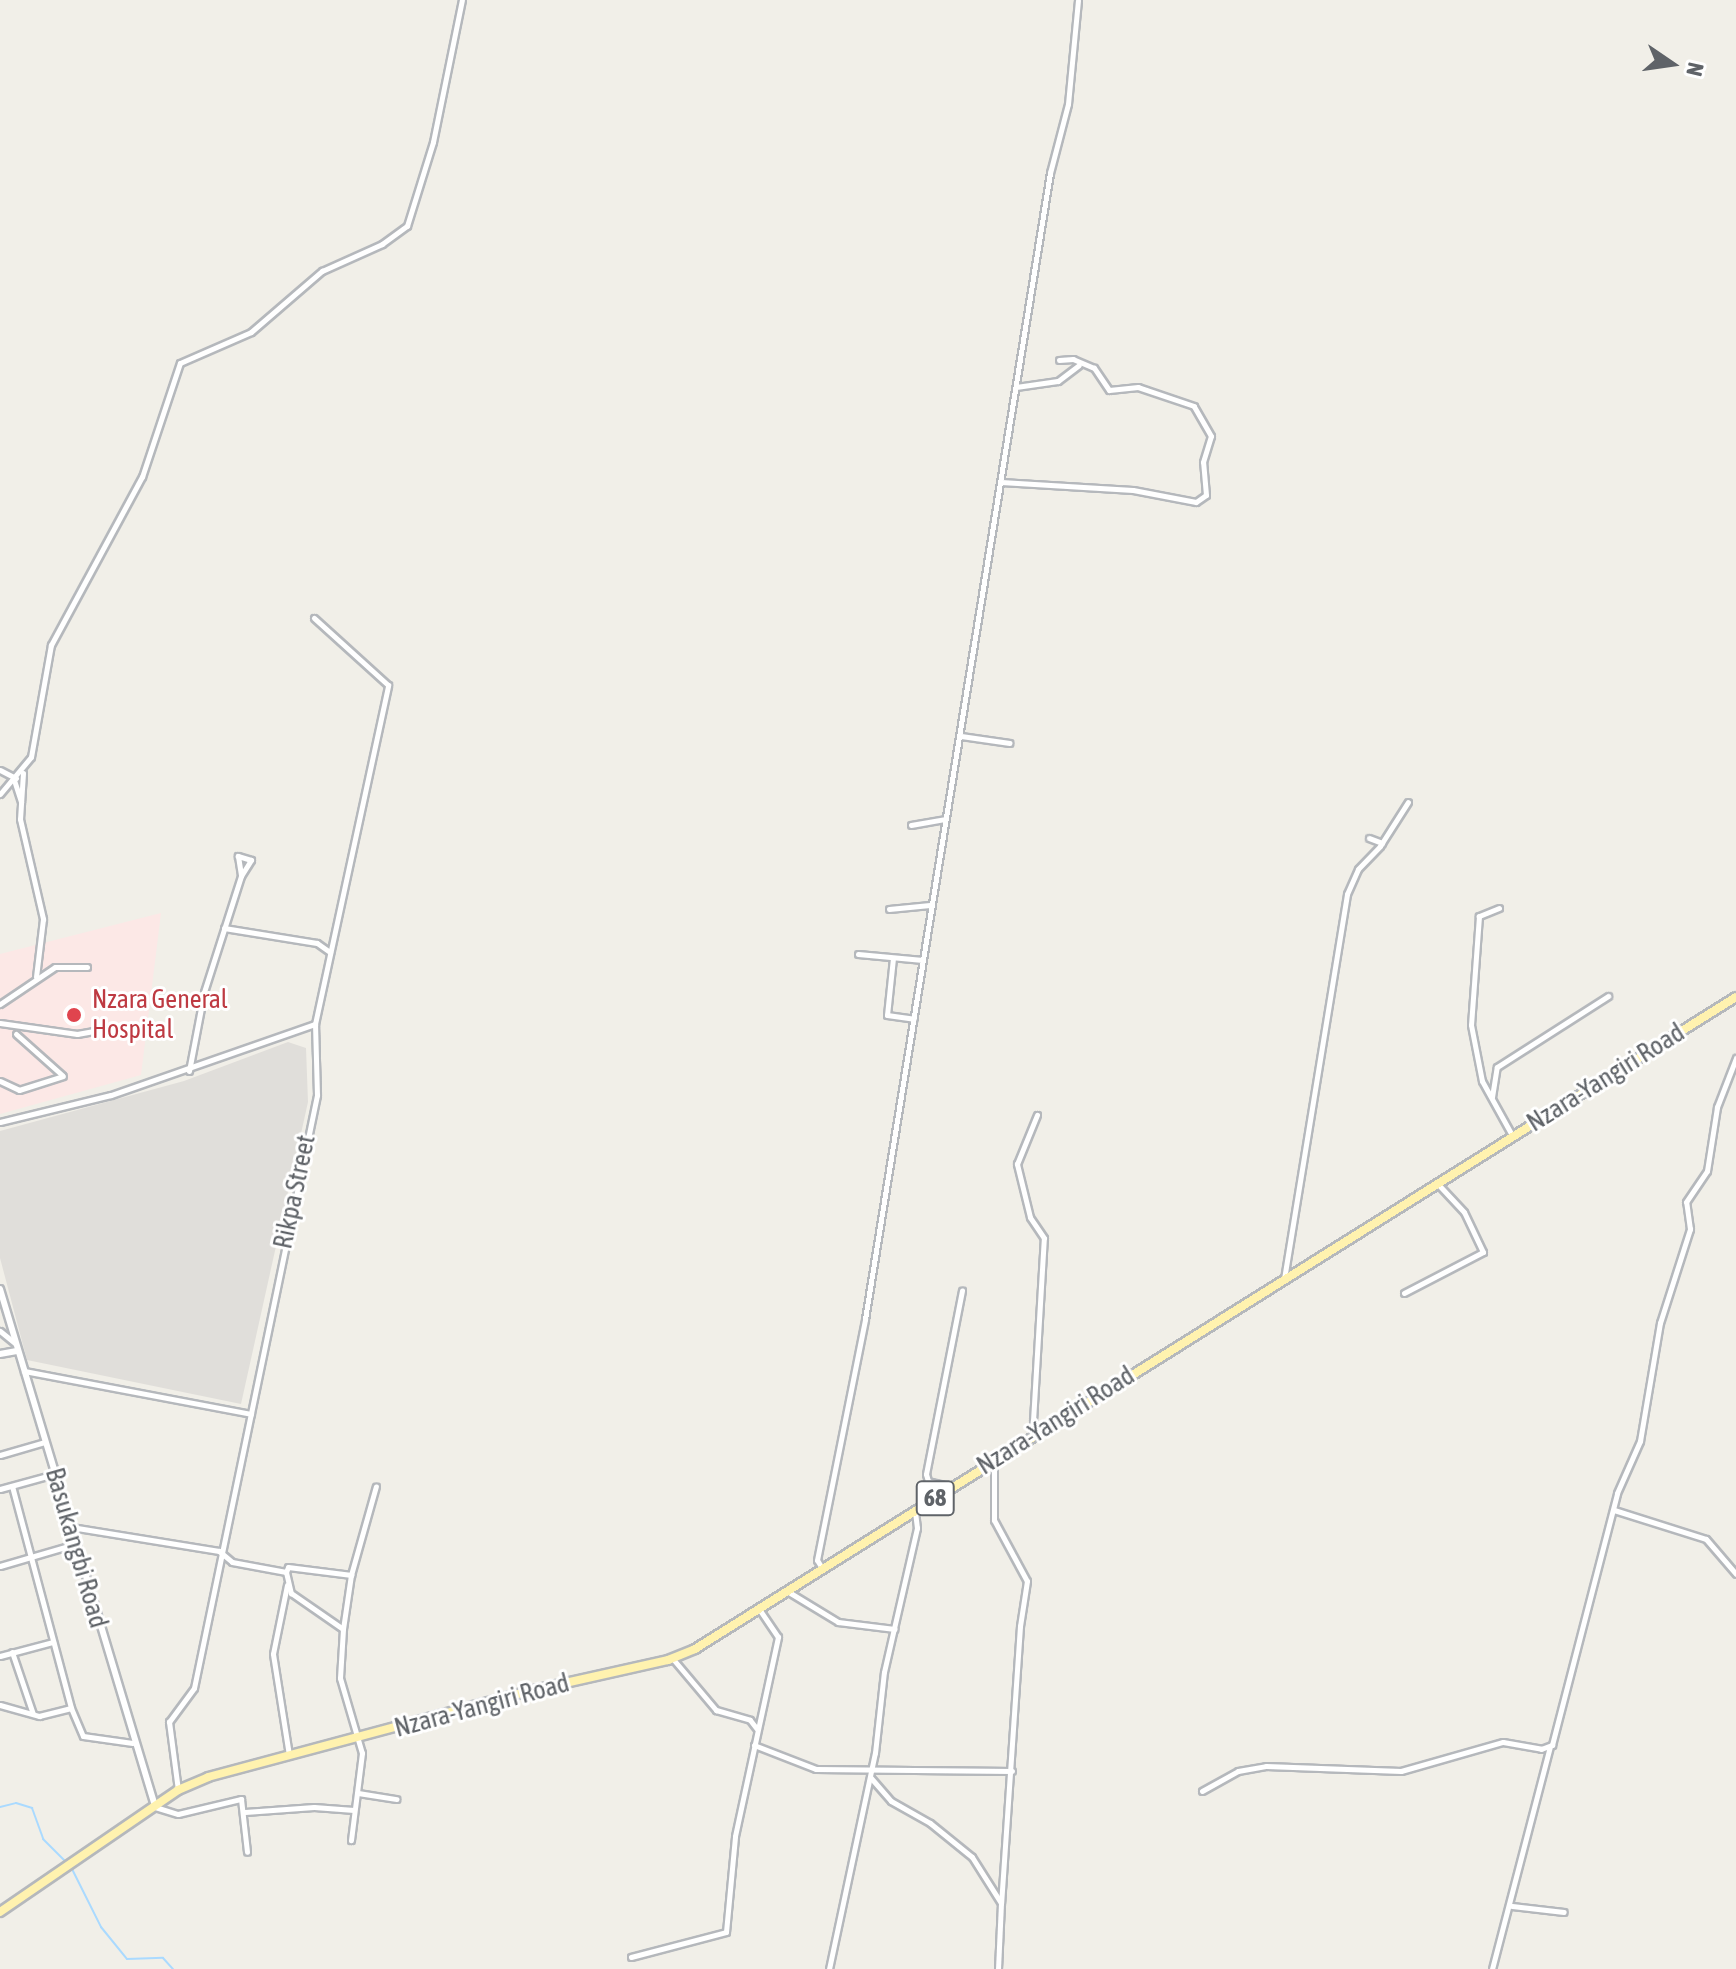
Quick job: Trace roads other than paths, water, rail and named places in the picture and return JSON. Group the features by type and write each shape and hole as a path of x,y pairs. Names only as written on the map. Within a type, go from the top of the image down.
{"main road":[{"name":"Nzara-Yangiri Road","path":"0,1912 178,1790 289,1755 361,1739 525,1692 673,1659 787,1591 1736,997"}],"street":[{"path":"36,977 43,919 20,819 23,772 41,720 51,645 142,477 173,391 174,372 180,363 251,332 322,271 382,244 407,226 433,142 462,0"},
{"path":"822,1569 817,1560 865,1319 1050,173 1068,104 1078,0"},
{"path":"1001,482 1133,490 1196,502 1206,495 1203,462 1211,436 1194,406 1138,387 1109,390 1094,368 1079,365 1073,359 1059,360"},
{"path":"1016,387 1058,381 1079,365"},
{"name":"Rikpa Street","path":"178,1790 169,1722 194,1688 219,1551 251,1414 317,1095 315,1024 388,685 314,618"},
{"path":"961,736 1010,743"},
{"path":"0,770 15,779 23,806"},
{"path":"0,794 23,772"},
{"path":"1284,1279 1347,894 1358,869 1382,843 1408,802"},
{"path":"911,825 944,819"},
{"path":"1369,838 1382,843"},
{"path":"189,1071 204,992 241,876"},
{"path":"889,909 930,905"},
{"path":"1499,908 1479,916 1471,1006 1473,1046 1492,1098 1513,1137"},
{"path":"224,928 317,943 330,952"},
{"path":"858,954 923,960"},
{"path":"893,958 887,1015 914,1019"},
{"path":"0,1004 55,967 87,967"},
{"path":"1492,1098 1497,1067 1608,996"},
{"path":"0,1023 77,1034 94,1031"},
{"path":"0,1122 189,1071 315,1024"},
{"path":"0,1081 19,1090 63,1076 16,1034"},
{"path":"1492,1969 1512,1906 1550,1747 1614,1510 1630,1455 1640,1441 1660,1323 1681,1270 1690,1229 1686,1202 1707,1171 1717,1107 1736,1058"},
{"path":"1037,1115 1017,1164 1030,1217 1044,1238 1033,1421 1037,1434"},
{"path":"1404,1293 1483,1252 1464,1212 1438,1184"},
{"name":"Basukangbi Road","path":"0,1289 133,1743 155,1807"},
{"path":"953,1487 928,1481 926,1474 962,1291"},
{"path":"0,1331 16,1347 0,1354"},
{"path":"23,1371 251,1414"},
{"path":"0,1455 45,1442"},
{"path":"994,1461 994,1520 1027,1581 1020,1626 998,1969"},
{"path":"0,1489 55,1474"},
{"path":"12,1486 71,1708 83,1736 133,1743"},
{"path":"351,1840 361,1739 340,1678 343,1629 351,1575 376,1486"},
{"path":"1614,1510 1706,1539 1736,1574"},
{"path":"829,1969 871,1773 895,1629 917,1528 914,1511"},
{"path":"70,1527 219,1551 232,1562 286,1572"},
{"path":"0,1566 75,1544"},
{"path":"289,1755 273,1654 287,1584 286,1572 288,1567 351,1575"},
{"path":"287,1584 291,1593 343,1629"},
{"path":"787,1591 838,1622 895,1629"},
{"path":"631,1957 726,1932 735,1836 778,1637 758,1608"},
{"path":"0,1656 53,1642"},
{"path":"12,1652 33,1714"},
{"path":"673,1659 689,1671 716,1710 760,1721"},
{"path":"0,1705 33,1714 71,1708"},
{"path":"750,1720 758,1730"},
{"path":"1202,1791 1238,1771 1266,1766 1401,1771 1503,1742 1550,1747"},
{"path":"754,1745 816,1769 871,1773 1012,1771"},
{"path":"871,1773 891,1801 965,1849 1001,1903"},
{"path":"358,1793 397,1799"},
{"path":"155,1807 178,1814 240,1798 245,1812 247,1852"},
{"path":"245,1812 314,1807 354,1810"},
{"path":"1512,1906 1564,1912"}],"waterway":[{"path":"0,1807 16,1803 32,1808 43,1839 68,1864"},
{"path":"72,1869 101,1927 127,1959 163,1958 173,1969"}],"place":[{"name":"Nzara General Hospital","path":"74,1015"}]}
